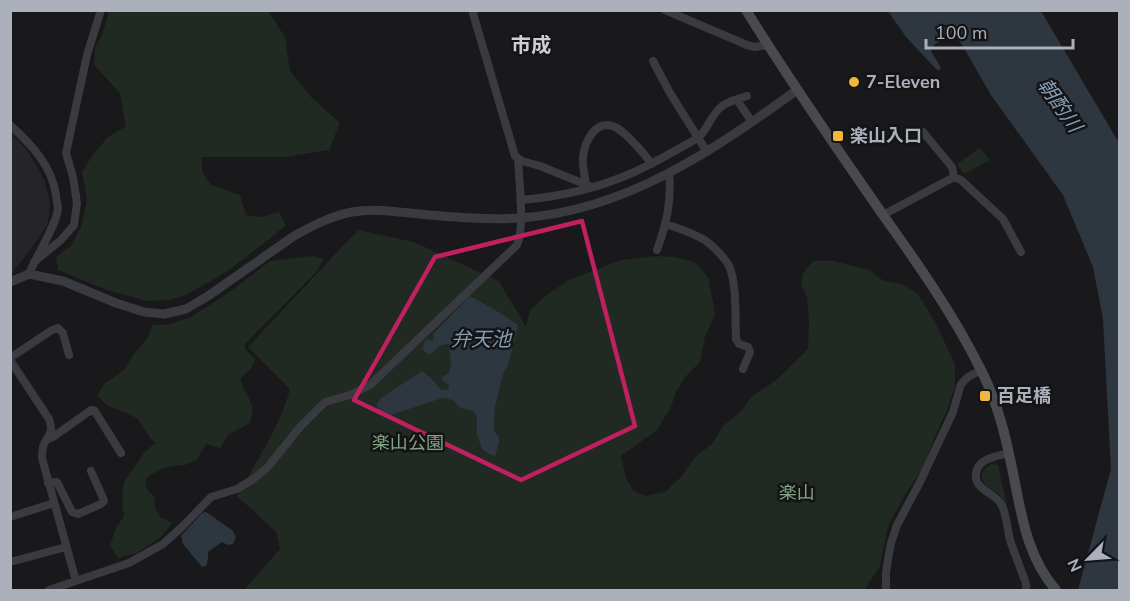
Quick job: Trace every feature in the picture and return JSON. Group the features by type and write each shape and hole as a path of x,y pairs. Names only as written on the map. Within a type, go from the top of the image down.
{"main road":[{"path":"746,10 767,45 942,301 981,370 999,415 1028,538 1036,562 1056,591"}],"street":[{"path":"34,262 61,240 74,225 77,203 74,177 66,153 87,55 101,10"},
{"path":"49,591 129,563 162,544 211,497 237,489 252,480 267,468 300,427 325,402 350,395 370,385 514,249 520,237 521,218 518,159 513,152 472,10"},
{"path":"666,10 747,45 755,47 767,45"},
{"path":"653,61 707,152"},
{"path":"10,282 29,274 63,281 144,312 165,314 186,309 307,228 352,212 387,210 476,218 521,218 588,207 669,174 707,152 798,90"},
{"path":"520,200 556,196 633,173 698,138 720,108 747,96"},
{"path":"737,100 752,122"},
{"path":"10,125 27,141 45,164 54,183 58,209 29,274"},
{"path":"590,186 583,157 591,133 597,128 609,126 618,128 652,164"},
{"path":"923,132 952,167 954,177"},
{"path":"518,159 590,186"},
{"path":"657,249 666,224 669,174"},
{"path":"883,215 954,177"},
{"path":"954,177 961,180 1003,219 1021,252"},
{"path":"666,224 703,238 730,268 736,339 738,344 748,347 750,351 743,369"},
{"path":"69,355 63,333 58,328 10,359 49,419 50,434 43,446 42,458 76,581"},
{"path":"886,591 888,559 897,525 953,412 962,384 968,377 981,370"},
{"path":"48,439 94,410 121,453"},
{"path":"1009,453 984,461 977,468 976,476 982,489 997,498 1003,507 1011,541 1026,584 1026,591"},
{"path":"48,483 57,482 72,512 78,513 104,501 91,471"},
{"path":"10,517 54,503"},
{"path":"10,562 66,547"}],"highlighted area":[{"path":"582,221 635,426 521,480 354,400 435,257"}],"shaded area":[{"path":"11,133 27,150 44,179 50,202 48,224 11,274"}],"green space":[{"path":"109,11 268,11 285,37 290,71 312,98 340,123 329,150 285,157 202,157 202,172 211,185 240,195 246,215 262,217 279,212 286,225 228,271 186,295 168,300 147,301 107,290 58,270 56,257 71,246 81,227 87,200 82,172 107,138 126,126 120,93 94,65 95,48 102,35"},
{"path":"980,148 990,160 964,174 957,164"},
{"name":"楽山","path":"358,230 414,242 499,281 526,327 530,310 548,294 569,280 621,260 656,256 675,257 695,262 709,279 715,315 705,336 700,362 686,376 657,430 621,456 626,478 633,490 645,496 665,492 681,477 695,457 713,443 723,426 743,409 751,397 775,381 808,349 807,297 801,285 803,273 813,261 834,261 869,270 884,281 901,284 918,294 935,322 955,364 955,387 924,466 888,526 880,566 866,590 244,590 280,549 277,533 237,496 274,430 290,389 248,347"},
{"path":"312,256 324,259 317,271 245,344 245,349 255,359 251,369 240,379 251,404 250,423 229,434 220,448 206,444 197,460 185,465 161,469 147,477 145,487 154,496 155,507 160,517 172,523 162,536 137,553 118,558 110,545 116,528 124,516 122,501 124,482 144,453 155,443 138,419 108,406 97,396 104,384 125,369 147,339 153,325 167,325 191,317 228,293 270,261"},
{"path":"992,464 998,465 1008,511 997,493 983,481 983,472"}],"water":[{"name":"朝酌川","path":"888,11 1041,11 1119,143 1119,590 1078,590 1111,469 1103,319 1093,267 1063,195 991,95 961,43 952,33 934,45 931,51 941,68 938,71 906,37"},
{"name":"弁天池","path":"470,296 518,325 495,407 494,431 499,437 499,443 495,456 482,449 477,435 477,418 473,411 459,407 453,400 442,398 388,416 382,414 376,405 381,398 422,371 441,390 448,390 449,385 443,381 442,377 449,373 451,363 449,344 441,345 429,355 422,349 426,339 431,341 434,339 433,334"},
{"path":"206,512 232,530 236,537 233,544 228,545 222,542 208,552 206,566 202,567 183,544 181,536 202,513"}],"place":[{"name":"7-Eleven","path":"854,82"},
{"name":"楽山入口","path":"838,136"},
{"name":"百足橋","path":"985,396"}],"district":[{"name":"市成","path":"531,45"}],"park label":[{"name":"楽山公園","path":"408,443"}]}
